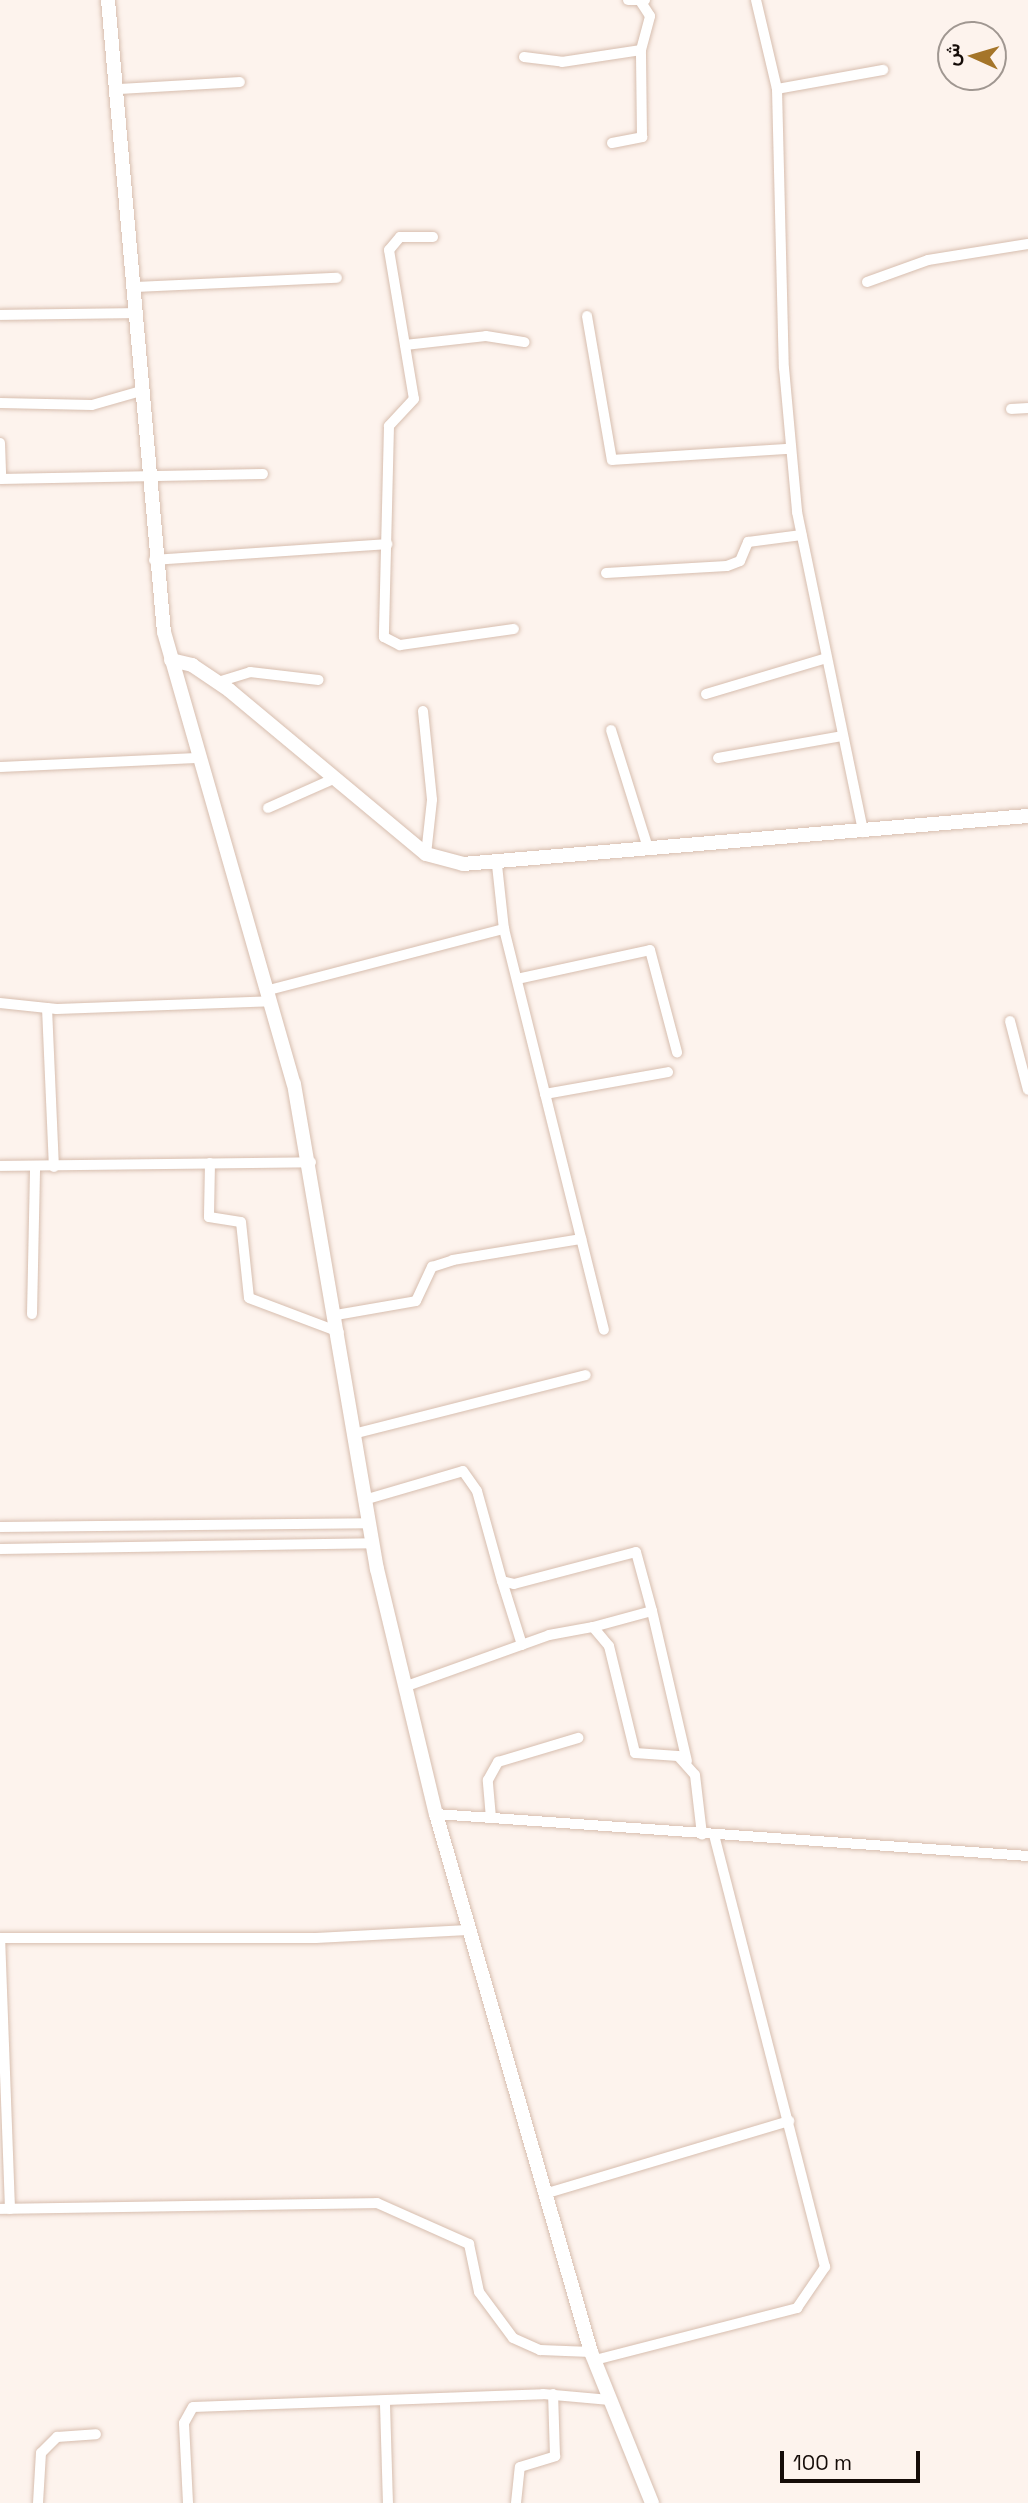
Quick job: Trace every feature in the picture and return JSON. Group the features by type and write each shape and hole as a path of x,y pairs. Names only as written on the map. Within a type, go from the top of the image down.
{"street":[{"path":"108,0 120,89 153,561 171,660 197,758 270,995 311,1162 364,1500 404,1687 436,1814 593,2356 652,2503"},
{"path":"612,143 642,137 641,50 650,16 643,1 628,0"},
{"path":"756,0 777,89 789,449 802,535 863,832"},
{"path":"524,57 562,62 641,50"},
{"path":"777,89 883,70"},
{"path":"120,89 240,82"},
{"path":"433,237 390,243 389,279 405,345 414,405 389,426 384,631 390,644 514,629"},
{"path":"867,282 928,260 1028,244"},
{"path":"135,287 337,278"},
{"path":"0,314 136,313"},
{"path":"587,316 612,460 789,449"},
{"path":"405,345 486,336 525,342"},
{"path":"0,403 97,404 141,391"},
{"path":"1011,409 1028,408"},
{"path":"0,443 1,479 263,474"},
{"path":"606,573 727,566 740,561 748,542 802,535"},
{"path":"153,561 387,544"},
{"path":"706,694 827,659"},
{"path":"171,660 218,682 426,854 497,865 649,848 1028,816"},
{"path":"218,682 250,672 319,680"},
{"path":"423,711 432,800 426,854"},
{"path":"611,730 649,848"},
{"path":"718,758 843,736"},
{"path":"0,767 197,758"},
{"path":"268,808 333,779"},
{"path":"497,865 504,929 604,1330"},
{"path":"0,1003 47,1008 270,995 504,929"},
{"path":"517,979 650,950 677,1052"},
{"path":"47,1008 54,1167"},
{"path":"1010,1021 1028,1090"},
{"path":"545,1094 668,1072"},
{"path":"0,1166 311,1162"},
{"path":"210,1163 209,1217 241,1222 249,1298 339,1332"},
{"path":"32,1314 36,1167"},
{"path":"336,1315 416,1301 426,1273 453,1259 581,1239"},
{"path":"353,1434 586,1375"},
{"path":"364,1500 470,1473 522,1645"},
{"path":"0,1527 369,1523"},
{"path":"0,1549 373,1544"},
{"path":"502,1581 514,1584 636,1552 687,1761 701,1804 702,1835"},
{"path":"404,1687 522,1645 652,1611"},
{"path":"593,1628 609,1646 635,1753 687,1761"},
{"path":"491,1818 488,1780 498,1762 578,1738"},
{"path":"436,1814 714,1836 1028,1856"},
{"path":"468,1930 316,1938 0,1938 5,2209 377,2203 469,2244 478,2292 513,2338 540,2350 593,2356 800,2305 825,2267 714,1836"},
{"path":"544,2194 789,2121"},
{"path":"188,2503 184,2423 193,2407 385,2404 553,2394 610,2400"},
{"path":"516,2503 520,2467 555,2456 553,2394"},
{"path":"385,2404 388,2503"},
{"path":"38,2503 41,2453 57,2437 96,2434"}]}
